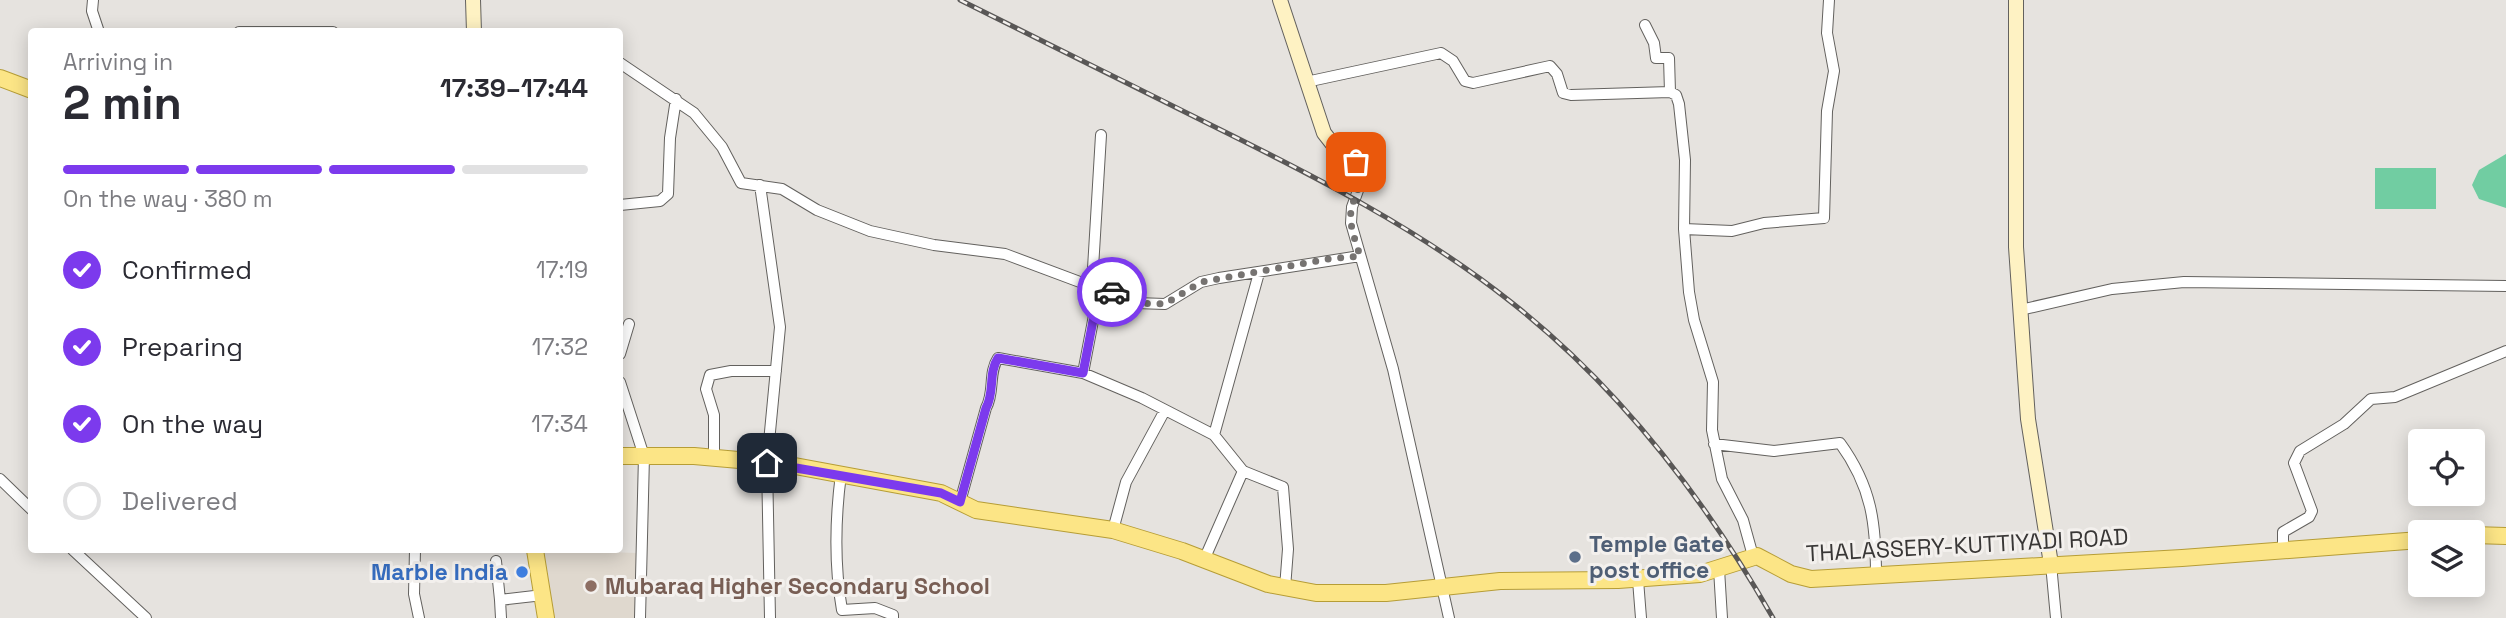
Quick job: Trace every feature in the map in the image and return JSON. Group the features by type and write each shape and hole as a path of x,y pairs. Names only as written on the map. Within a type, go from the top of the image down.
{"main road":[{"path":"473,0 474,28"},
{"path":"1280,0 1324,133 1335,147 1354,159 1361,182"},
{"path":"2016,0 2016,247 2020,310 2028,419 2052,564"},
{"path":"0,78 28,88"},
{"path":"623,456 714,458 767,463 841,474 860,485 911,487 941,493 976,510 1113,530 1284,588 1341,594 1442,588 1500,581 1638,580 1719,569 1754,556"},
{"path":"2485,535 2506,536"},
{"name":"THALASSERY-KUTTIYADI ROAD","path":"1754,556 1805,578 1876,576 2408,541"},
{"path":"535,553 546,618"}],"street":[{"path":"93,0 92,11 98,28"},
{"path":"1684,229 1732,231 1764,223 1824,218 1828,111 1833,71 1827,33 1829,0"},
{"path":"1645,25 1654,43 1656,58 1669,58 1670,92"},
{"path":"1306,82 1441,53 1453,61 1465,81 1473,83 1550,66 1555,70 1563,93 1566,94 1670,92 1676,95 1684,147 1684,229 1694,320 1713,382 1714,444 1722,479 1743,520 1754,556"},
{"path":"623,65 694,113 723,147 741,183 782,190 817,210 870,232 934,245 1006,254 1136,303 1153,306 1172,300 1201,282 1328,259 1360,256"},
{"path":"623,205 660,201 668,194 670,138 676,99"},
{"path":"1083,373 1096,305 1092,285 1101,135"},
{"path":"1361,182 1351,213 1360,256 1393,369 1449,618"},
{"path":"760,185 780,327 767,463 770,618"},
{"path":"1214,435 1259,273"},
{"path":"2020,310 2112,289 2185,282 2506,286"},
{"path":"623,344 629,324"},
{"path":"2283,551 2283,532 2309,517 2312,511 2294,463 2300,451 2344,424 2371,399 2395,397 2506,351"},
{"path":"960,502 986,408 993,397 994,364 998,358 1083,373 1142,398 1164,412 1214,435 1243,471 1283,487 1288,548 1284,588"},
{"path":"714,458 714,415 706,389 710,375 731,371 776,371"},
{"path":"623,391 644,456 640,618"},
{"path":"1113,530 1125,482 1164,412"},
{"path":"1714,444 1774,451 1840,443 1864,485 1872,507 1876,576"},
{"path":"1204,559 1243,471"},
{"path":"841,474 836,513 835,570 842,610 875,608 893,615 893,618"},
{"path":"1,482 28,506"},
{"path":"76,553 146,618"},
{"path":"415,553 414,594 419,618"},
{"path":"496,561 501,618"},
{"path":"2052,564 2056,618"},
{"path":"1719,569 1722,618"},
{"path":"1638,580 1641,618"},
{"path":"500,600 542,595"}],"shaded area":[{"name":"Mubaraq Higher Secondary School","path":"539,553 637,553 637,618 550,618"}],"green space":[{"path":"2506,154 2506,208 2479,199 2472,185 2479,170"},
{"path":"2375,168 2436,168 2436,209 2375,209"}],"railway":[{"path":"960,0 1328,185 1440,251 1511,302 1588,370 1657,447 1719,530 1773,618"}],"way so far":[{"path":"1112,292 1136,303 1153,306 1165,304 1201,282 1328,259 1360,256 1351,222 1352,207 1360,191 1361,182 1356,162"}],"place":[{"name":"Temple Gate post office","path":"1575,557"},
{"name":"Marble India","path":"522,572"},
{"name":"Mubaraq Higher Secondary School","path":"591,586"}],"route":[{"path":"767,463 824,470 941,493 960,502 964,479 986,408 993,397 994,364 998,358 1083,373 1096,305 1092,285 1112,292"}]}
